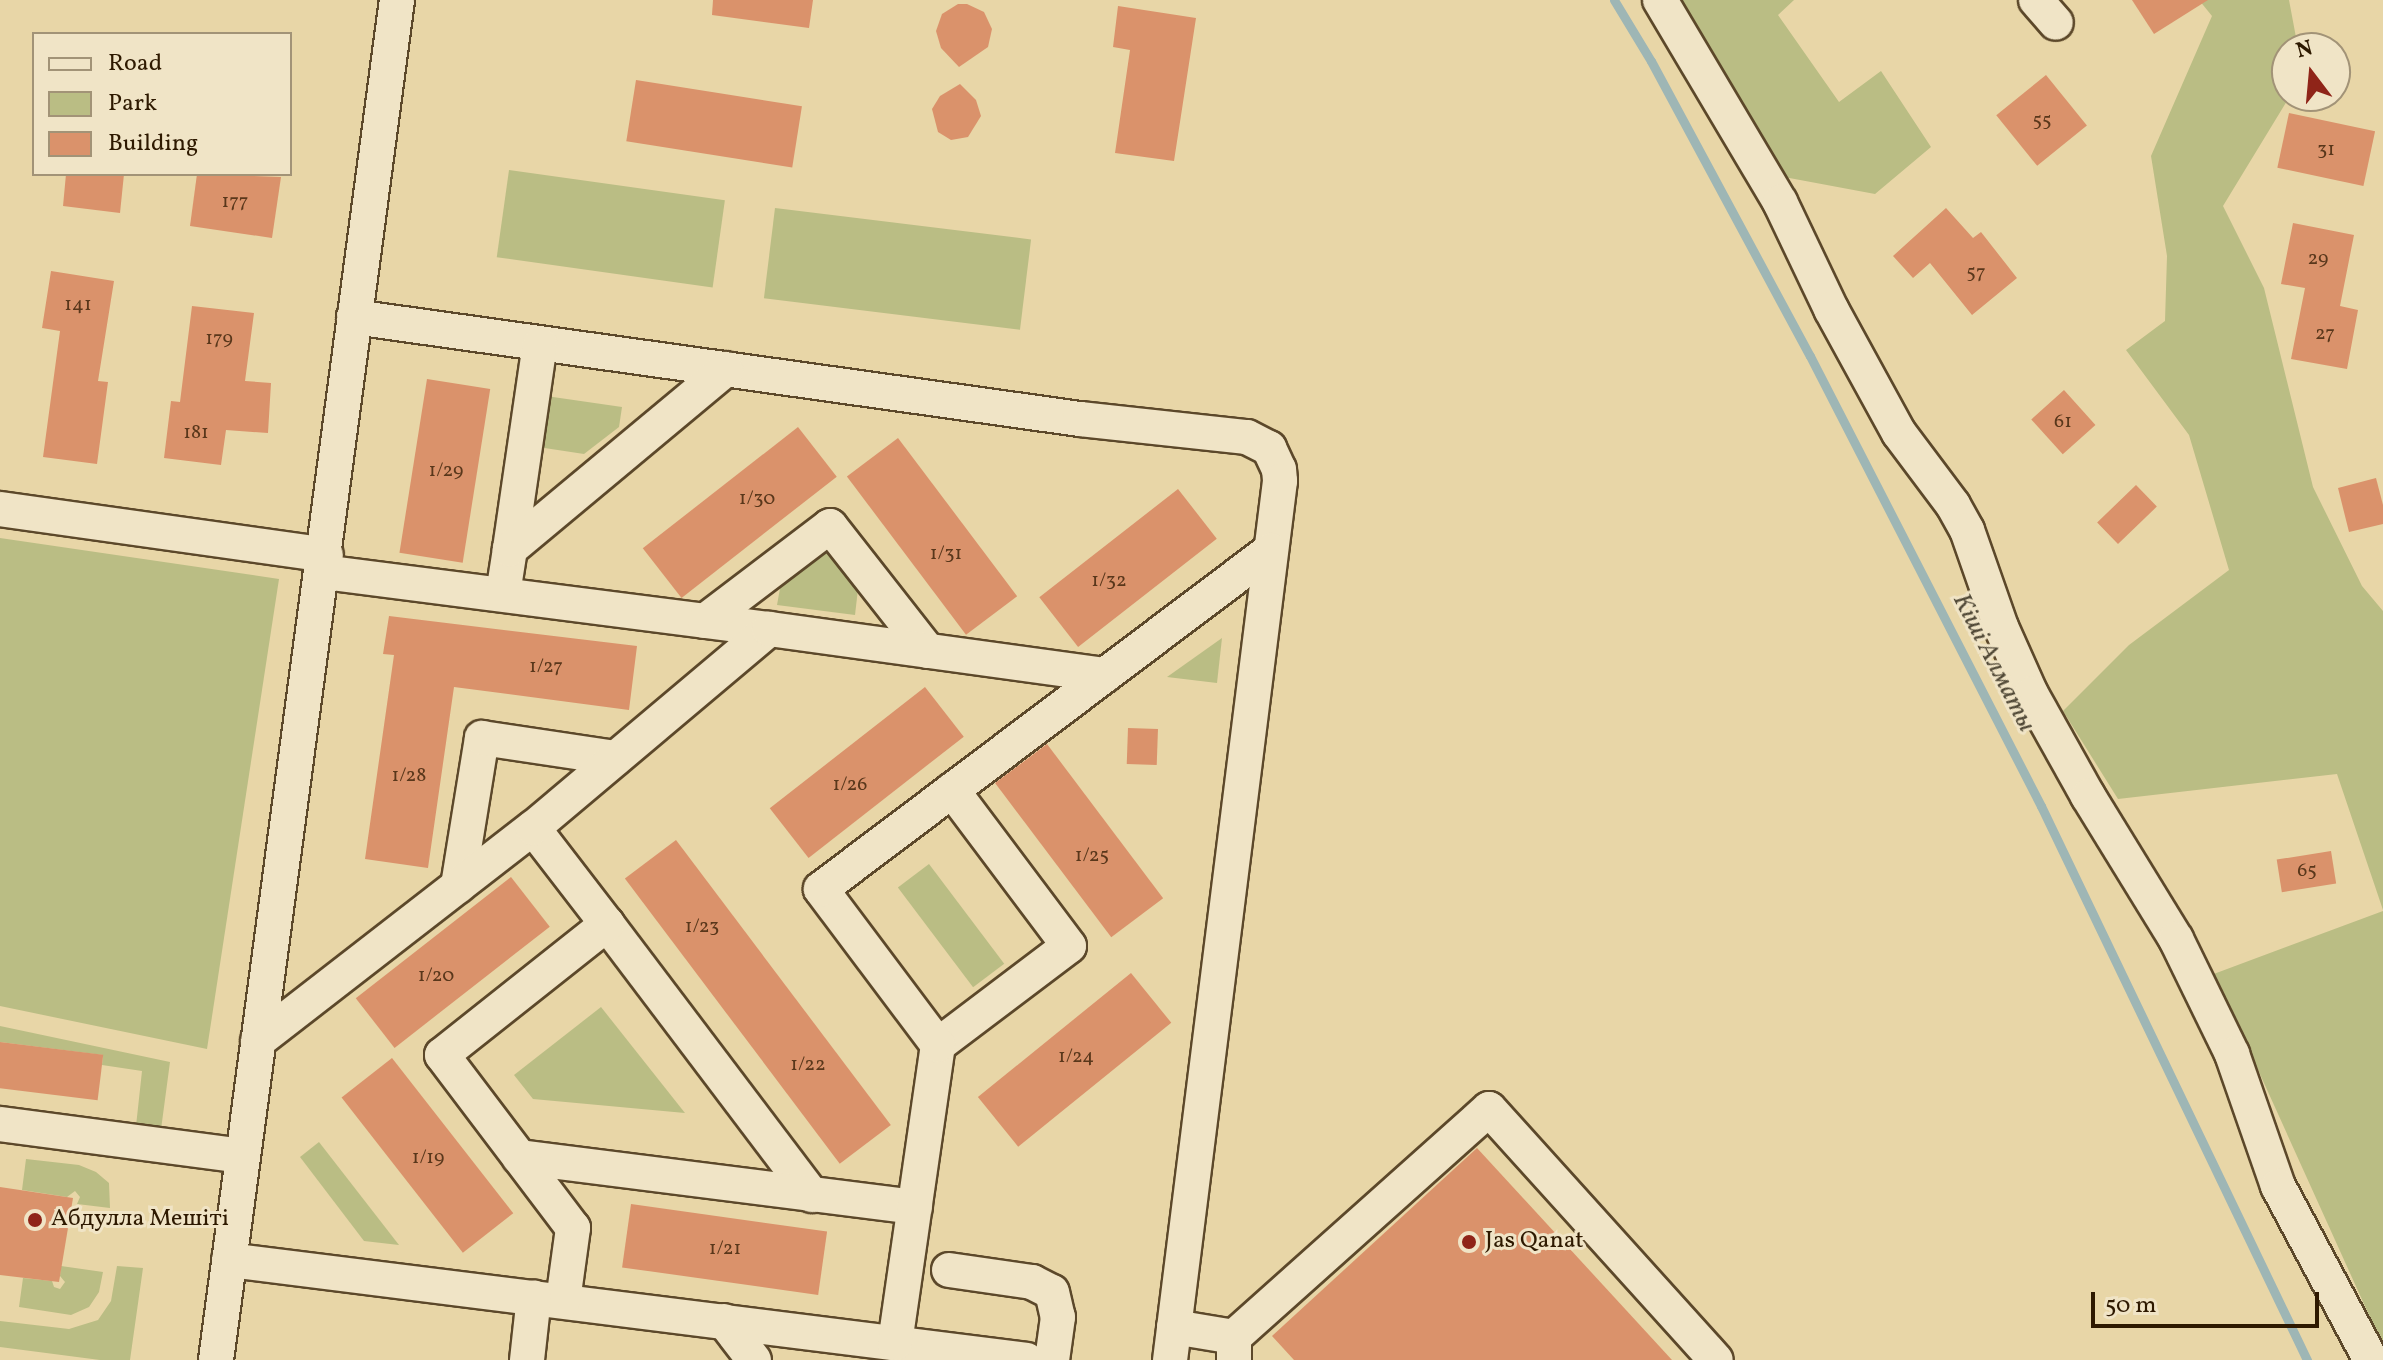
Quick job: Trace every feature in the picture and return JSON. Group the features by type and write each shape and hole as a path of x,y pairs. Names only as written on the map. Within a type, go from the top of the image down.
{"street":[{"path":"216,1360 397,0"},
{"path":"1660,0 1780,202 1831,309 1899,433 1953,505 1967,530 2001,627 2031,694 2088,796 2176,939 2232,1054 2278,1186 2368,1324 2371,1360"},
{"path":"354,317 1258,441 1269,448 1279,469 1271,550 1172,1344 1234,1348 1489,1109 1716,1360"},
{"path":"503,594 540,344"},
{"path":"510,549 726,369"},
{"path":"0,509 503,594 1105,675"},
{"path":"705,621 830,526 928,651"},
{"path":"938,1045 821,889 1271,550"},
{"path":"258,1041 533,828 769,629"},
{"path":"458,886 482,738 616,758"},
{"path":"895,1343 938,1045 1069,946 952,790"},
{"path":"533,828 812,1195"},
{"path":"573,1228 442,1055 607,924"},
{"path":"0,1124 242,1156"},
{"path":"519,1157 915,1207"},
{"path":"527,1360 573,1228 584,1166"},
{"path":"229,1260 1012,1359"},
{"path":"949,1270 1032,1282 1052,1292 1058,1317 1052,1360"},
{"path":"724,1321 754,1360"}],"green space":[{"path":"1679,0 1794,0 1778,15 1839,102 1881,71 1931,147 1875,194 1784,177"},
{"path":"2199,0 2289,0 2295,32 2271,32 2271,112 2280,112 2223,206 2264,288 2313,487 2362,586 2383,611 2383,910 2337,774 2118,799 2063,711 2129,645 2229,570 2189,435 2126,350 2165,321 2167,256 2151,156 2212,16"},
{"path":"509,170 725,200 713,287 497,257"},
{"path":"775,208 1031,239 1020,330 764,298"},
{"path":"546,396 622,407 619,427 584,454 538,447"},
{"path":"0,538 279,579 207,1049 0,1006"},
{"path":"827,553 858,589 855,615 777,605 781,583"},
{"path":"1222,638 1217,683 1167,677"},
{"path":"929,864 1004,964 973,987 898,887"},
{"path":"2383,911 2383,1346 2240,1030 2211,975"},
{"path":"601,1007 685,1113 533,1099 514,1075"},
{"path":"0,1026 170,1062 160,1137 136,1126 142,1071 102,1065 103,1055 0,1042"},
{"path":"319,1142 399,1245 364,1241 300,1157"},
{"path":"26,1159 79,1165 96,1172 109,1183 110,1208 77,1204 80,1197 75,1191 67,1197 22,1190"},
{"path":"61,1266 103,1272 99,1292 89,1307 71,1315 19,1307 23,1278 52,1281 54,1287 60,1289 65,1282 60,1276"},
{"path":"117,1266 143,1268 130,1360 100,1360 0,1347 0,1321 69,1329 98,1320 111,1301"}],"building":[{"path":"713,0 813,0 809,28 712,15"},
{"path":"2132,0 2208,0 2154,34"},
{"path":"958,4 967,4 984,12 992,29 988,47 959,67 941,48 936,31 942,14"},
{"path":"1118,6 1196,18 1174,161 1115,153 1130,50 1113,47"},
{"path":"2046,75 2087,126 2037,166 1996,115"},
{"path":"636,80 802,106 792,168 626,141"},
{"path":"960,84 976,100 981,116 968,137 951,140 938,132 932,109 940,96"},
{"path":"2289,113 2375,131 2363,186 2277,168"},
{"path":"66,176 124,176 120,213 63,206"},
{"path":"197,176 281,177 272,238 190,226"},
{"path":"1946,208 1973,238 1981,232 2017,278 1972,315 1930,263 1913,278 1893,256"},
{"path":"2293,223 2354,235 2340,306 2358,310 2347,369 2291,359 2305,288 2281,284"},
{"path":"51,271 114,281 98,381 108,382 97,464 43,457 60,331 42,328"},
{"path":"192,306 254,313 245,381 271,383 268,433 226,430 221,465 164,458 171,401 180,402"},
{"path":"427,379 490,389 463,563 399,553"},
{"path":"2064,390 2095,425 2063,454 2031,419"},
{"path":"798,427 837,477 682,598 643,548"},
{"path":"898,438 1017,596 966,635 847,477"},
{"path":"2376,478 2383,505 2383,524 2349,532 2338,488"},
{"path":"2136,485 2157,507 2118,544 2097,523"},
{"path":"1178,489 1217,539 1078,647 1039,597"},
{"path":"389,616 637,646 629,710 454,687 428,868 365,859 394,655 383,654"},
{"path":"925,687 964,737 809,858 770,808"},
{"path":"1128,728 1158,729 1157,765 1127,764"},
{"path":"1047,744 1163,898 1111,937 995,783"},
{"path":"676,840 891,1125 840,1164 625,879"},
{"path":"2331,851 2336,884 2282,892 2277,860"},
{"path":"511,877 550,927 395,1048 356,998"},
{"path":"1131,973 1171,1023 1018,1147 978,1097"},
{"path":"0,1042 103,1055 98,1100 0,1088"},
{"path":"392,1058 513,1213 463,1253 342,1097"},
{"name":"Jas Qanat","path":"1477,1148 1672,1360 1294,1360 1272,1336"},
{"name":"Абдулла Мешіті","path":"0,1187 73,1198 59,1282 0,1275"},
{"path":"631,1204 827,1232 818,1295 622,1267"}],"waterway":[{"name":"Кіші Алматы","path":"1614,0 1651,61 1810,356 2041,806 2307,1360"}],"place":[{"name":"Абдулла Мешіті","path":"35,1220"},
{"name":"Jas Qanat","path":"1469,1242"}]}
